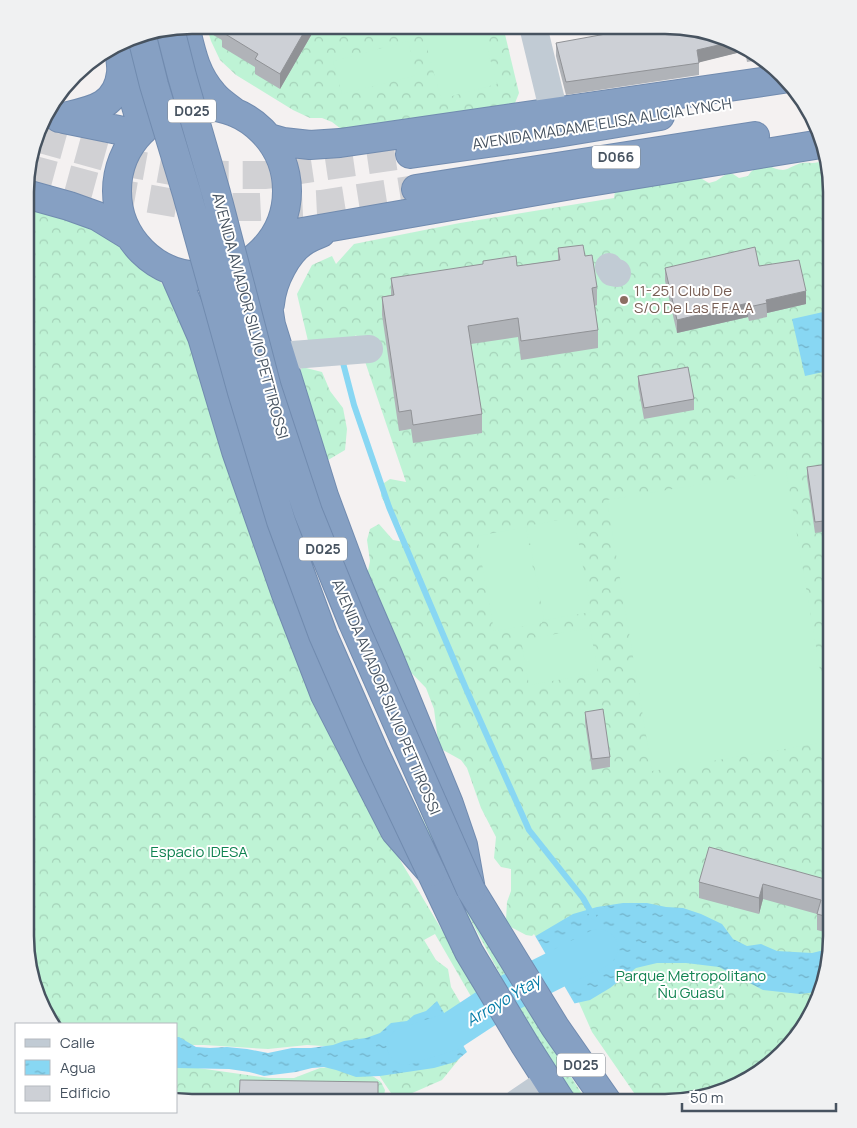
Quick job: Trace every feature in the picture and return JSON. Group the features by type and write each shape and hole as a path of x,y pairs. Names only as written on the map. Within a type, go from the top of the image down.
{"highway":[{"path":"187,34 195,65 202,80 214,95 234,112"},
{"name":"AVENIDA AVIADOR SILVIO PETTIROSSI","path":"172,35 267,388 308,512 353,623 471,890 555,1027 602,1094"},
{"name":"AVENIDA AVIADOR SILVIO PETTIROSSI","path":"143,41 239,383 280,521 327,645 375,754 469,952 555,1092"},
{"path":"121,51 140,132"},
{"path":"54,116 90,111 105,104 115,91 121,73 119,52"},
{"path":"269,138 310,146 340,143 776,80"},
{"name":"AVENIDA MADAME ELISA ALICIA LYNCH","path":"410,154 597,126 789,94"},
{"path":"210,106 234,112 247,118 259,127 269,138 280,156 286,176 287,190 283,218 267,246 246,265 229,273 211,277 192,277 174,273 156,264 140,251 128,235 121,221 117,206 117,183 122,160 129,146 140,132 155,119 170,112 186,107 210,106"},
{"path":"53,116 140,132"},
{"name":"D066","path":"416,189 809,127"},
{"path":"267,246 340,225 816,145"},
{"path":"34,196 96,216 128,235"},
{"path":"271,325 270,301 276,277 288,256 306,240 340,225"},
{"path":"267,246 271,325 324,496 353,574 449,804 463,845 471,890"},
{"path":"174,273 202,337 236,451 286,594 325,695 395,830 431,872"}],"street":[{"path":"535,34 554,113"},
{"path":"280,356 369,349"}],"green space":[{"path":"209,34 505,34 519,93 515,103 373,126 361,126 345,132 332,122 322,118 310,118 293,110 236,75 220,60"},
{"path":"423,34 483,34 497,84 441,99"},
{"path":"408,41 417,75 342,94 333,61"},
{"name":"Parque Metropolitano Ñu Guasú","path":"820,161 823,181 823,947 820,967 815,987 797,1024 769,1055 753,1068 716,1086 696,1091 676,1094 635,1094 592,1032 551,939 526,935 509,926 506,920 507,902 511,891 511,869 501,867 494,858 496,837 481,808 467,768 461,760 443,750 438,741 434,709 426,688 397,658 366,581 370,561 367,540 370,529 379,524 393,540 404,542 399,522 392,516 381,496 381,485 390,479 406,482 356,335 345,350 308,341 297,294 312,265 332,256 336,264 354,244 460,223 614,198 615,191 695,177 709,183 728,173 739,178 748,176 754,169 762,166 783,170 799,164"},
{"name":"Espacio IDESA","path":"34,203 109,236 153,273 172,296 332,731 400,860 488,1007 480,1012 435,934 424,940 436,960 448,969 451,987 470,1019 457,1027 460,1041 460,1058 442,1080 410,1094 392,1094 370,1062 354,1048 307,1045 268,1049 178,1045 178,1023 59,1023 42,987 37,967 34,936"},
{"path":"302,367 322,372 330,391 343,408 347,429 345,450 323,463 293,386"},
{"path":"786,470 823,688 823,742 652,771 607,500"},
{"path":"574,517 591,612 544,620 527,526"},
{"path":"526,527 542,623 494,631 477,536"},
{"path":"590,628 598,673 529,685 521,640"},
{"path":"386,746 470,913 515,988 509,991 468,915"},
{"path":"516,992 582,1094 567,1094 512,994"},
{"path":"178,1067 191,1067 269,1078 294,1078 320,1068 330,1067 347,1069 374,1077 381,1082 385,1090 384,1094 178,1093"}],"water":[{"path":"823,312 823,372 805,376 792,319"},
{"path":"623,903 647,903 683,908 722,924 733,939 747,946 761,944 777,951 812,953 822,950 815,987 813,993 800,994 763,990 719,967 686,963 657,963 636,968 610,988 590,1000 572,1004 534,937 573,914 597,907"},
{"path":"437,1001 467,1052 455,1062 434,1068 380,1076 356,1077 324,1067 264,1076 229,1069 178,1068 178,1037 196,1047 227,1047 268,1053 292,1048 333,1045 344,1041 366,1038 380,1033 391,1023 407,1021 414,1015 426,1011"}],"pier":[{"path":"534,934 576,1006 572,1007 570,1005 532,938"}],"building":[{"path":"225,34 303,34 280,74 255,59 258,54"},
{"path":"606,34 665,34 686,35 721,44 697,50 699,63 566,82 556,43"},
{"path":"583,245 585,256 592,255 597,287 592,288 598,330 521,341 518,318 468,326 482,414 413,425 411,410 399,412 382,297 394,295 391,278 483,264 483,261 516,256 517,266 560,260 558,248"},
{"path":"755,247 759,266 799,260 806,291 766,300 767,303 749,307 748,303 677,320 665,268"},
{"path":"688,367 694,399 644,408 638,376"},
{"path":"823,465 823,521 815,522 807,467"},
{"path":"603,709 610,757 592,759 585,712"},
{"path":"709,847 823,879 823,916 817,914 821,900 763,884 759,898 699,882"},
{"path":"240,1080 378,1082 378,1094 239,1094"}],"waterway":[{"path":"342,359 354,405 389,507 467,691 529,830 583,898 593,916"},
{"name":"Arroyo Ytay","path":"406,1046 450,1032 511,992 599,948"}],"tunnel":[{"path":"43,140 127,163 177,172 227,175 266,175 410,154"},
{"path":"35,170 123,194 180,204 225,207 321,204 416,189"}],"place":[{"name":"11-251 Club De S/O De Las F.F.A.A","path":"624,300"}]}
